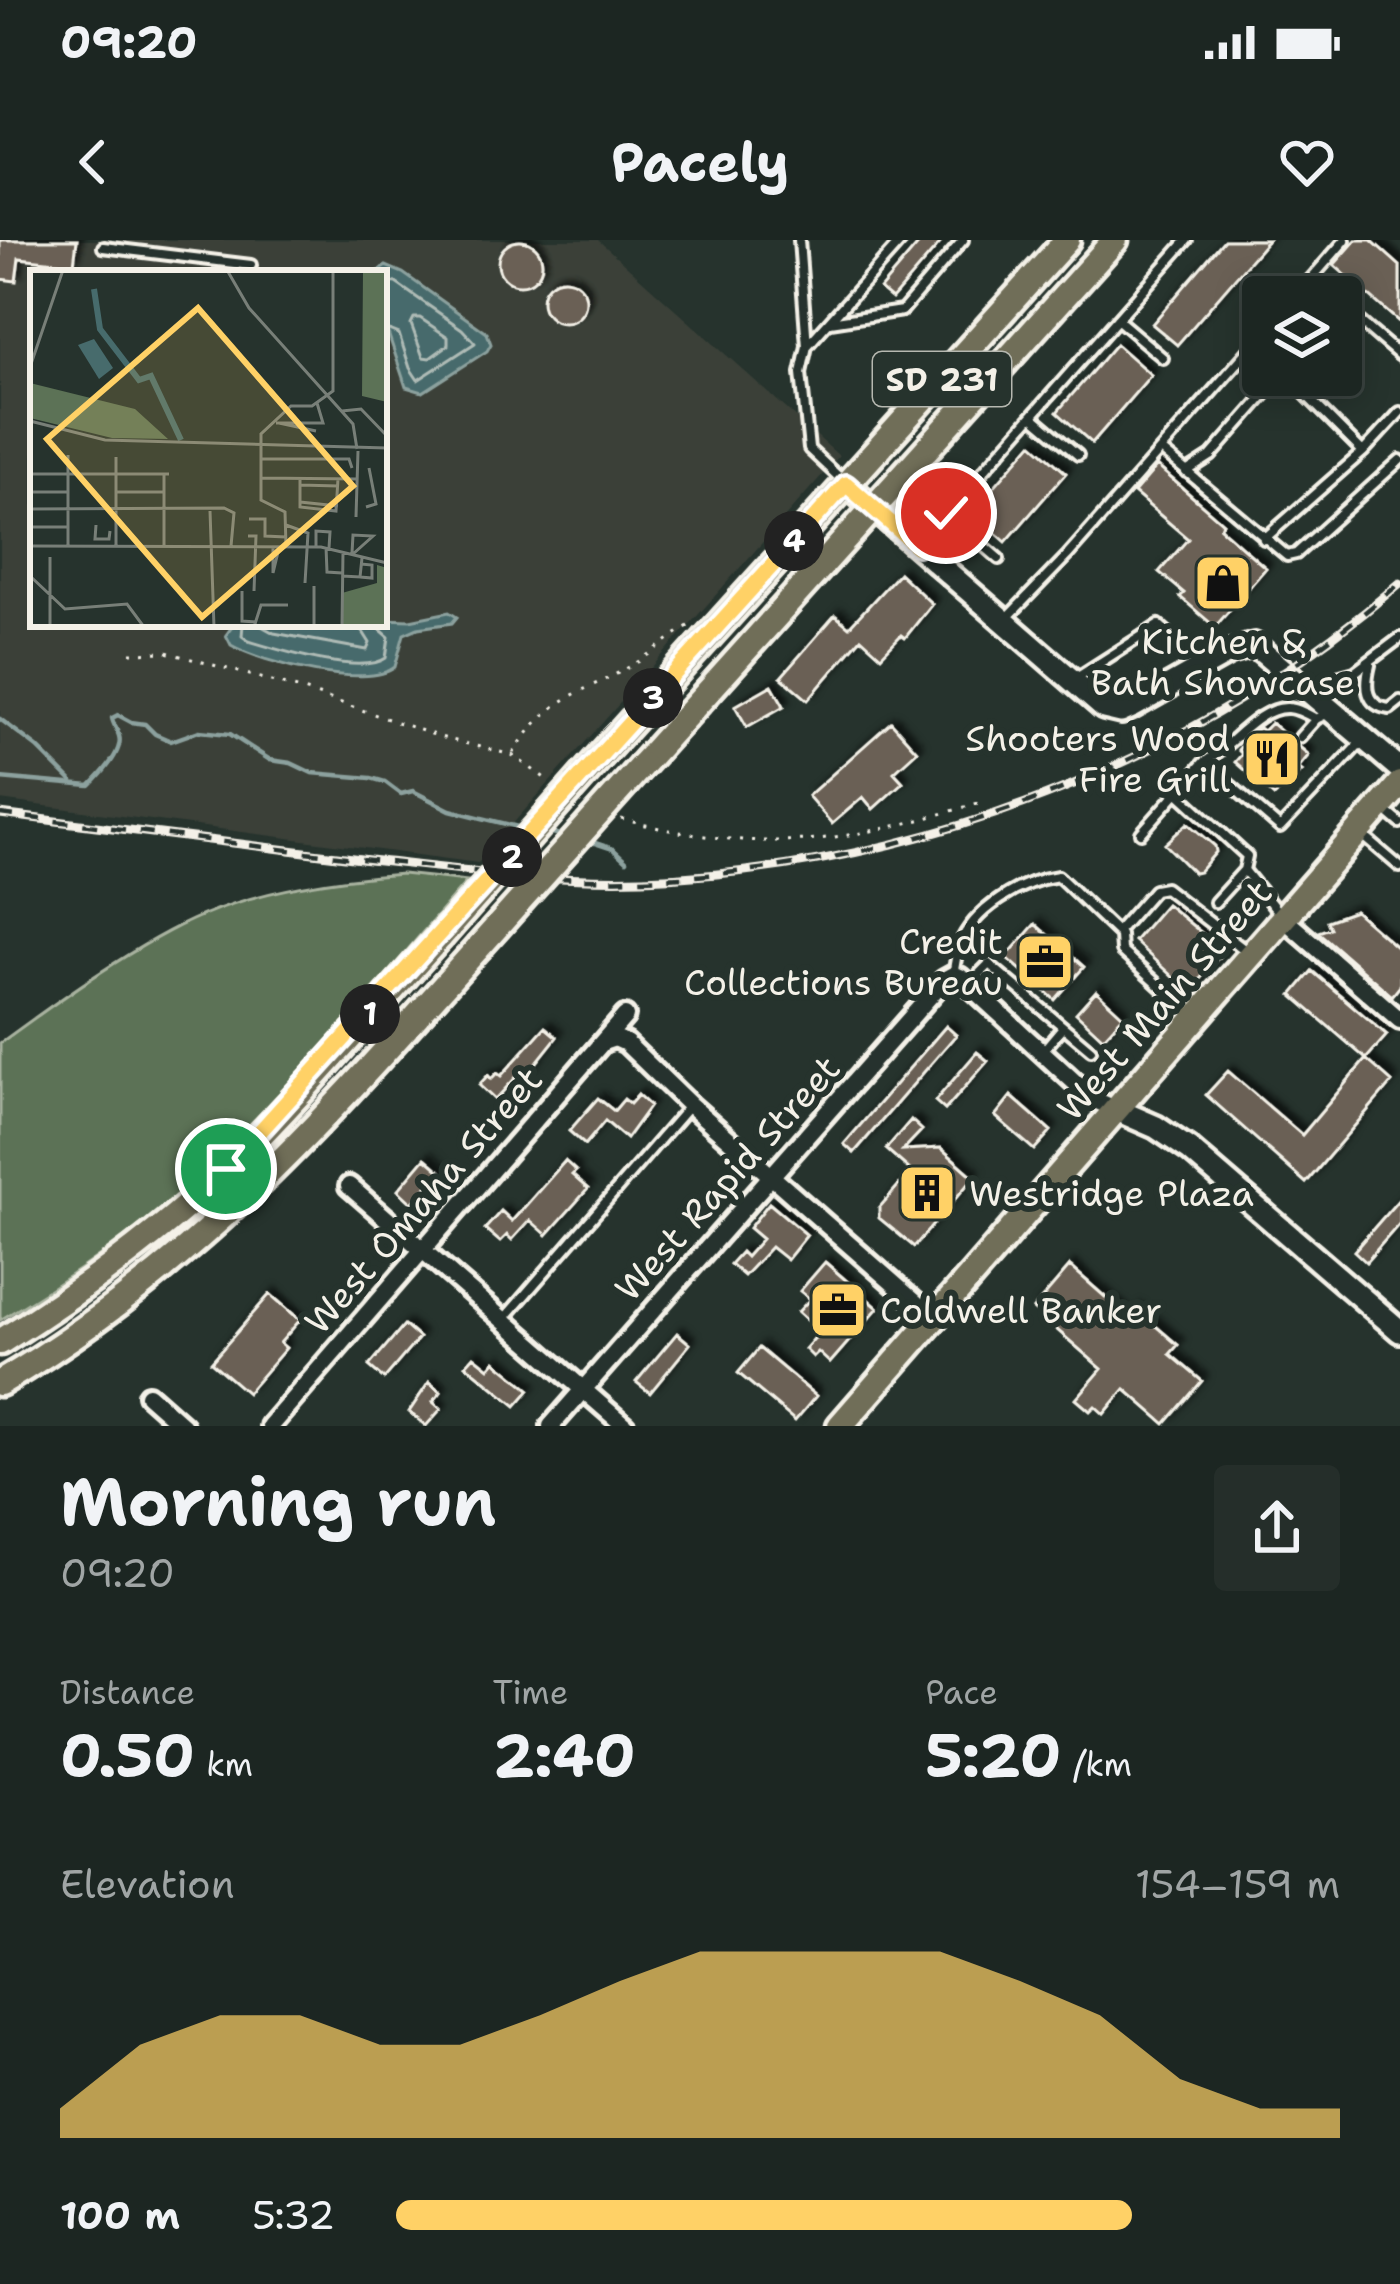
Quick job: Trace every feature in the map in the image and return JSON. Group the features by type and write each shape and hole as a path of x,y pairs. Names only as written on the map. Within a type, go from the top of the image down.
{"main road":[{"name":"SD 231","path":"0,1342 85,1286 196,1197 255,1140 914,412 1063,240"},
{"path":"914,412 965,341 1063,240"},
{"name":"SD 231","path":"0,1383 114,1309 217,1225 323,1119 1115,240"},
{"path":"872,508 870,484 875,470 922,418 954,366"},
{"name":"West Main Street","path":"840,1426 1358,831 1390,815 1400,784"}],"street":[{"path":"846,484 1104,708 1121,712 1238,648 1254,645 1314,693 1325,715 1365,738 1400,769"},
{"path":"1282,918 1400,1020"},
{"path":"961,979 1093,1099 1156,1126 1190,1150 1400,1331"},
{"name":"West Rapid Street","path":"551,1426 944,980 961,979"},
{"name":"West Omaha Street","path":"270,1426 625,1016"},
{"path":"603,1042 615,1038 626,1043 690,1105 934,1318"},
{"path":"349,1186 625,1426"},
{"path":"148,1395 183,1426"}],"lane":[{"path":"799,240 807,346 801,373 809,449 846,484"},
{"path":"807,346 902,240"},
{"path":"830,322 902,311 963,240"},
{"path":"917,546 1187,240"},
{"path":"1314,276 1345,240"},
{"path":"104,247 251,265"},
{"path":"1118,319 1163,358"},
{"path":"1362,324 1400,356"},
{"path":"1004,621 1242,357"},
{"path":"1186,472 1210,456 1265,396"},
{"path":"1306,396 1363,452"},
{"path":"1264,539 1363,452 1400,412"},
{"path":"1032,416 1078,455"},
{"path":"1161,450 1281,554 1296,554 1400,460"},
{"path":"946,513 999,559"},
{"path":"1071,680 1159,626 1206,666"},
{"path":"1314,693 1330,680 1355,673 1400,638"},
{"path":"1370,663 1365,684 1369,698 1390,709 1400,701"},
{"path":"1141,833 1204,762 1269,712 1288,708 1325,715"},
{"path":"1300,736 1325,715"},
{"path":"1204,762 1280,828 1365,738"},
{"path":"1178,792 1247,856 1244,870 1215,902"},
{"path":"1358,831 1400,867"},
{"path":"1244,870 1282,918"},
{"path":"1090,1050 988,964 961,979 960,943 982,914 1035,879 1058,876 1117,932 1121,951 1195,1019"},
{"path":"1117,932 1154,890 1174,891 1251,955"},
{"path":"1042,1052 1063,1027"},
{"path":"503,1320 690,1105"}],"path":[{"path":"512,755 550,707 635,663 702,619"},
{"path":"131,652 182,656 512,755 555,786"},
{"path":"622,820 779,844 871,833 978,802"}],"shaded area":[{"path":"0,240 598,240 839,456 478,863 0,800"}],"green space":[{"path":"402,874 467,881 220,1158 130,1233 0,1320 0,1043 126,956 203,915 301,887"}],"water":[{"path":"386,266 403,273 487,333 491,344 487,351 423,392 406,387 387,330 387,270 380,270"},
{"path":"449,612 457,617 452,623 404,634 395,667 362,676 266,659 231,645 226,635 232,627 387,627 387,619"}],"building":[{"path":"0,240 77,240 74,264 19,258 16,281 0,279"},
{"path":"922,240 943,240 892,299 880,289"},
{"path":"1224,240 1268,240 1177,345 1152,324"},
{"path":"1356,240 1371,240 1400,266 1400,323 1362,290 1362,276 1347,276 1334,265"},
{"path":"520,241 535,248 542,263 535,278 520,285 505,278 498,263 505,248"},
{"path":"564,279 580,285 586,301 580,317 564,323 548,317 542,301 548,285"},
{"path":"1116,344 1151,375 1092,443 1057,412"},
{"path":"1032,443 1066,473 1006,542 972,512"},
{"path":"1157,466 1266,568 1215,627 1159,572 1188,539 1134,493"},
{"path":"899,573 932,604 905,638 901,635 881,656 861,638 808,700 781,677 835,615 849,627"},
{"path":"772,685 784,706 747,727 735,706"},
{"path":"891,722 917,751 894,772 903,782 873,809 863,797 832,824 808,796"},
{"name":"Shooters Wood Fire Grill","path":"1271,723 1309,755 1298,768 1302,771 1274,796 1235,762 1251,734"},
{"path":"1188,823 1216,852 1194,873 1165,844"},
{"path":"1166,904 1224,951 1189,992 1134,941"},
{"path":"1355,911 1400,950 1400,986 1392,996 1318,932 1330,928 1327,921"},
{"name":"Credit Collections Bureau","path":"1035,924 1084,967 1055,1000 1006,957"},
{"path":"1312,971 1387,1035 1366,1059 1292,995"},
{"path":"1096,991 1123,1016 1103,1038 1076,1013"},
{"path":"946,1026 956,1035 854,1153 844,1144"},
{"path":"545,1027 557,1037 530,1071 520,1073 495,1100 479,1085 488,1075 491,1079 497,1073 501,1076"},
{"path":"977,1052 988,1061 945,1110 935,1101"},
{"path":"1366,1059 1392,1082 1306,1183 1206,1095 1228,1071 1302,1135"},
{"path":"638,1095 650,1106 626,1139 605,1121 585,1145 569,1131 598,1098 614,1111 624,1099 630,1104"},
{"path":"1011,1096 1051,1131 1034,1150 995,1116"},
{"name":"Westridge Plaza","path":"911,1120 922,1130 903,1150 941,1148 974,1177 914,1247 879,1218 879,1208 911,1171 886,1149"},
{"path":"425,1158 446,1176 438,1185 432,1180 412,1203 398,1190"},
{"path":"565,1161 588,1189 547,1235 530,1220 512,1240 507,1235 500,1242 485,1229 501,1211 512,1221"},
{"path":"1400,1198 1400,1223 1366,1262 1354,1251"},
{"path":"769,1203 807,1235 787,1260 771,1247 744,1276 730,1264 741,1252 746,1257 762,1239 749,1228"},
{"name":"Coldwell Banker","path":"825,1262 878,1308 830,1363 818,1352 813,1357 805,1349 820,1332 798,1312 810,1299 800,1291"},
{"path":"1070,1266 1129,1318 1136,1309 1178,1345 1170,1354 1202,1381 1165,1424 1125,1389 1104,1414 1095,1406 1090,1411 1076,1399 1102,1369 1033,1309"},
{"path":"270,1294 300,1320 280,1343 286,1348 247,1393 211,1362"},
{"path":"404,1325 419,1338 384,1379 369,1366"},
{"path":"677,1333 690,1344 650,1393 636,1382"},
{"path":"759,1348 816,1396 795,1421 738,1373"},
{"path":"474,1356 489,1368 495,1361 530,1390 516,1406 466,1365"},
{"path":"429,1382 441,1392 433,1402 441,1409 426,1426 409,1412"}],"waterway":[{"path":"0,778 90,786 118,749 112,718 118,715 145,724 171,741 199,731 230,734 270,760 312,773 371,778 401,794 413,791 450,810 522,828"},
{"path":"0,719 72,782"},
{"path":"545,832 569,836"},
{"path":"586,840 613,849 626,861"}],"railway":[{"path":"0,814 537,877 643,879 746,871 848,854 948,829 1046,795 1141,754 1232,704 1319,647 1400,583"}],"place":[{"name":"Kitchen & Bath Showcase","path":"1223,583"},
{"name":"Shooters Wood Fire Grill","path":"1272,759"},
{"name":"Credit Collections Bureau","path":"1045,962"},
{"name":"Westridge Plaza","path":"927,1193"},
{"name":"Coldwell Banker","path":"838,1310"}],"route":[{"path":"226,1169 846,484 917,546 946,513"}]}
